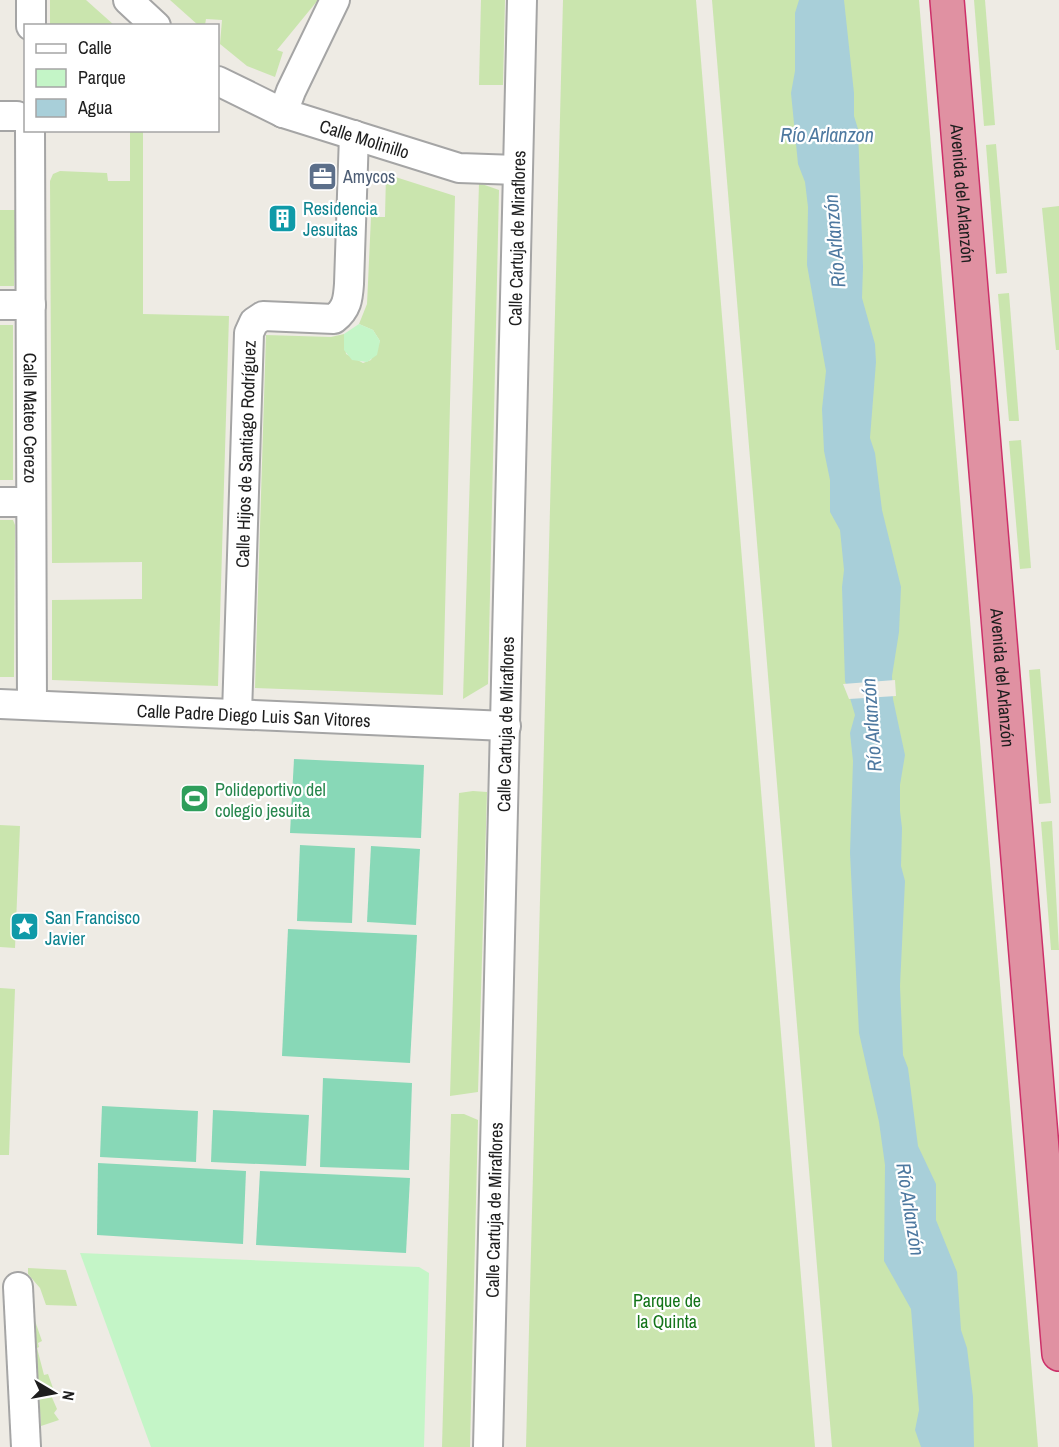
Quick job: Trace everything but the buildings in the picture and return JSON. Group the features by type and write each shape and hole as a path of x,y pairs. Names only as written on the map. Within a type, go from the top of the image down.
{"highway":[{"name":"Avenida del Arlanzón","path":"947,0 1059,1354"}],"street":[{"path":"31,0 31,24"},
{"path":"128,0 154,24"},
{"path":"283,113 335,0"},
{"name":"Calle Cartuja de Miraflores","path":"488,1447 522,0"},
{"name":"Calle Molinillo","path":"219,81 283,113 459,168 517,170"},
{"name":"Calle Mateo Cerezo","path":"16,121 31,305 32,705"},
{"name":"Calle Hijos de Santiago Rodríguez","path":"237,714 249,333 254,322 263,316 334,319 343,312 348,301 354,135"},
{"path":"0,305 31,305"},
{"path":"0,502 30,502"},
{"name":"Calle Padre Diego Luis San Vitores","path":"0,704 506,726"},
{"path":"16,1287 26,1447"}],"green space":[{"path":"50,0 86,0 113,24 50,24"},
{"path":"170,0 318,0 277,50 283,52 275,77 247,66 220,44 222,20 206,19 205,24 197,24"},
{"path":"481,0 505,0 503,85 479,85"},
{"name":"Parque de la Quinta","path":"563,0 696,0 815,1447 526,1447"},
{"path":"712,0 919,0 1038,1447 832,1447"},
{"path":"974,0 985,0 995,125 984,126"},
{"path":"130,132 143,132 143,314 229,316 218,686 52,680 52,600 142,599 142,562 52,563 50,181 53,174 60,171 107,173 108,181 130,181"},
{"path":"996,144 1007,273 996,274 986,145"},
{"path":"386,174 455,196 443,695 255,688 266,335 331,337 344,334 346,354 363,363 371,360 380,341 373,330 359,324 367,304 371,217 385,217"},
{"path":"479,183 499,190 488,684 463,699"},
{"path":"1059,206 1059,350 1056,350 1042,208"},
{"path":"0,210 16,210 14,286 0,286"},
{"path":"1009,293 1019,421 1009,421 998,294"},
{"path":"359,324 373,330 380,341 377,355 367,362 352,360 344,350 344,334"},
{"path":"0,325 13,325 13,480 0,480"},
{"path":"1021,440 1031,568 1020,569 1009,441"},
{"path":"0,520 13,520 15,525 14,677 0,677"},
{"path":"1040,669 1051,803 1039,804 1029,670"},
{"path":"294,759 424,765 421,838 290,833"},
{"path":"487,792 478,1092 450,1096 459,793"},
{"path":"1052,821 1059,950 1051,950 1041,822"},
{"path":"0,825 20,826 15,948 0,947"},
{"path":"300,845 355,848 352,923 297,921"},
{"path":"371,846 420,849 416,925 367,922"},
{"path":"288,929 417,935 410,1063 282,1056"},
{"path":"0,988 15,989 9,1155 0,1155"},
{"path":"323,1078 412,1083 409,1170 320,1167"},
{"path":"102,1106 198,1111 196,1162 100,1157"},
{"path":"213,1110 309,1115 306,1166 211,1162"},
{"path":"451,1114 464,1114 478,1120 470,1447 442,1447"},
{"path":"98,1163 246,1171 243,1244 97,1235"},
{"path":"260,1171 410,1178 406,1253 256,1245"},
{"path":"80,1253 419,1267 429,1273 424,1447 151,1447"},
{"path":"28,1268 66,1270 77,1306 46,1305 40,1288 28,1274"},
{"path":"34,1318 42,1341 38,1343 37,1348 44,1375 48,1374 54,1391 50,1393 57,1409 54,1413 59,1420 41,1426"}],"water":[{"name":"Río Arlanzon","path":"799,0 844,0 854,93 854,116 858,129 862,298 875,344 876,362 870,438 875,453 882,510 901,587 899,632 892,676 893,699 905,755 900,785 901,866 905,881 900,986 903,1055 908,1068 918,1146 936,1184 936,1220 957,1272 961,1330 967,1348 973,1397 974,1447 921,1447 915,1430 919,1410 911,1309 884,1261 885,1165 879,1122 859,1033 850,853 853,761 850,733 855,715 845,681 842,587 844,570 840,530 830,512 830,480 824,451 822,409 826,371 807,265 808,207 805,182 798,164 791,93 795,71 795,13"}],"pier":[{"path":"895,680 896,696 849,699 843,684"}],"place":[{"name":"Amycos","path":"322,176"},
{"name":"Residencia Jesuitas","path":"282,218"},
{"name":"Polideportivo del colegio jesuita","path":"194,799"},
{"name":"San Francisco Javier","path":"24,927"}],"water label":[{"name":"Río Arlanzón","path":"834,241"},
{"name":"Río Arlanzón","path":"871,725"},
{"name":"Río Arlanzón","path":"911,1209"}]}
